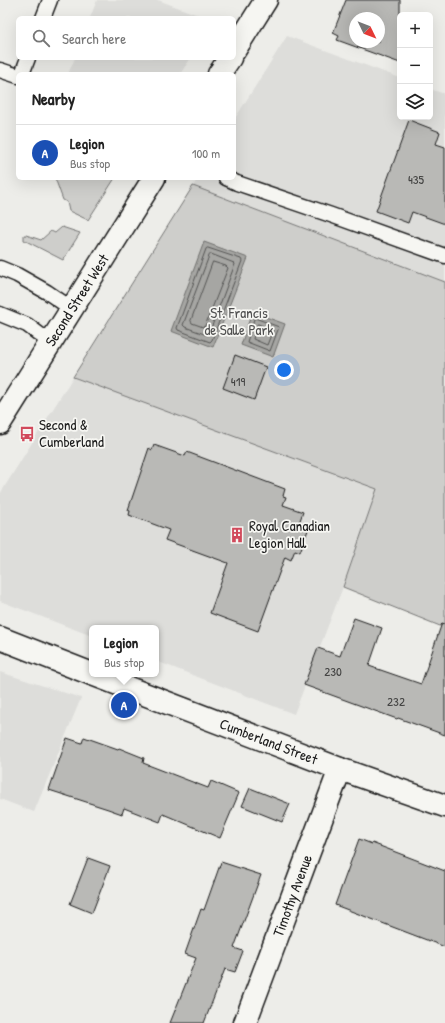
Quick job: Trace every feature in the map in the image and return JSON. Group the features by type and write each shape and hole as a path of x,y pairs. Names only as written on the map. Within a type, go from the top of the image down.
{"street":[{"path":"236,48 266,0"},
{"path":"221,72 229,60"},
{"name":"Second Street West","path":"0,423 153,180"},
{"name":"Cumberland Street","path":"0,638 89,673"},
{"name":"Cumberland Street","path":"100,677 340,769 445,806"},
{"name":"Timothy Avenue","path":"244,1023 340,769"}],"lane":[{"path":"44,16 50,0"},
{"path":"23,72 27,60"},
{"path":"0,70 16,75"},
{"path":"230,180 445,256"},
{"path":"0,268 18,275 72,309"},
{"path":"0,314 27,325 51,342"}],"shaded area":[{"path":"97,0 158,0 201,16 91,16"},
{"path":"287,36 397,77 397,120 433,120 433,90 445,94 445,282 193,186 197,180 236,180 236,117"},
{"path":"74,60 190,60 181,72 69,72"},
{"path":"73,377 378,489 343,587 294,714 159,662 159,625 89,625 89,635 0,601 0,494"},
{"path":"0,672 81,698 34,812 0,799"}],"green space":[{"path":"56,180 114,180 88,220 69,211 67,202 63,200"},
{"name":"St. Francis de Salle Park","path":"193,186 445,282 445,628 343,587 377,489 73,377"},
{"path":"62,227 80,233 63,260 24,240 24,235 26,235 41,240 51,231 55,233"}],"water":[{"path":"204,242 248,258 213,347 171,331"},
{"path":"252,312 285,324 273,357 241,345"}],"building":[{"path":"346,0 400,0 400,12 397,12 397,62 359,48 385,48 385,12 349,12 349,44 337,40 339,36 333,33"},
{"path":"409,120 440,132 436,144 445,147 445,224 412,212 408,223 376,211"},
{"path":"235,355 266,367 254,400 223,388"},
{"name":"Royal Canadian Legion Hall","path":"154,445 185,456 187,452 285,489 283,496 286,497 283,505 303,512 298,526 308,530 300,552 295,550 291,560 285,557 258,631 210,613 228,563 165,540 169,530 129,515 130,511 128,510 149,448 152,450"},
{"path":"354,618 382,628 369,666 421,684 442,623 445,624 445,735 304,685 318,648 340,656"},
{"path":"84,737 144,758 143,763 208,788 211,781 239,793 220,838 163,814 160,822 124,808 122,814 49,790 67,738 82,743"},
{"path":"250,788 290,804 282,822 242,806"},
{"path":"359,839 445,871 445,947 335,905"},
{"path":"88,858 110,866 92,913 70,904"},
{"path":"221,862 261,875 234,948 243,951 235,972 225,969 204,1023 170,1023 196,958 185,954 201,909 204,910"}],"place":[{"name":"Second & Cumberland","path":"27,434"},
{"name":"Royal Canadian Legion Hall","path":"237,535"},
{"name":"Legion","path":"124,705"}]}
